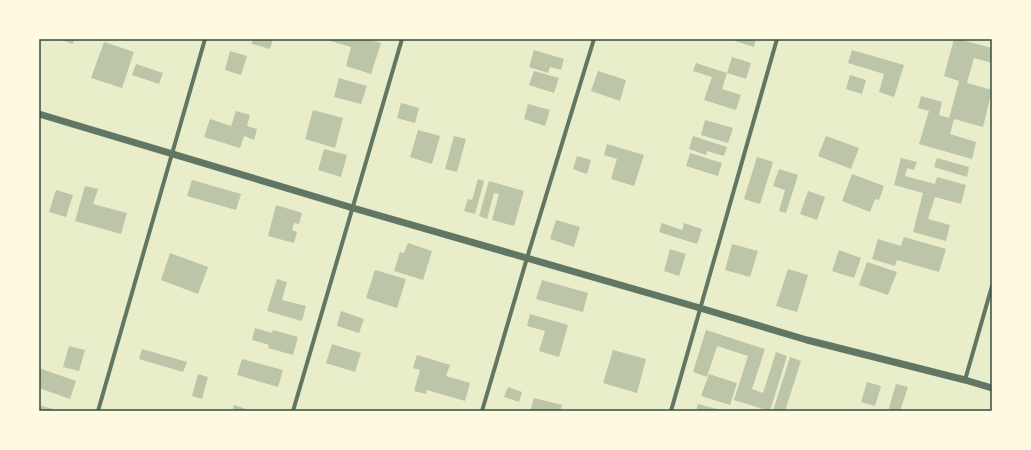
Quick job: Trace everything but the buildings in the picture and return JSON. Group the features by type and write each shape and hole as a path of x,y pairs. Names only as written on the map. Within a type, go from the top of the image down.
{"street":[{"path":"98,411 205,39"},
{"path":"293,411 402,39"},
{"path":"482,411 594,39"},
{"path":"671,411 777,39"},
{"path":"39,114 353,208 807,340 992,388"},
{"path":"965,380 992,286"}]}
